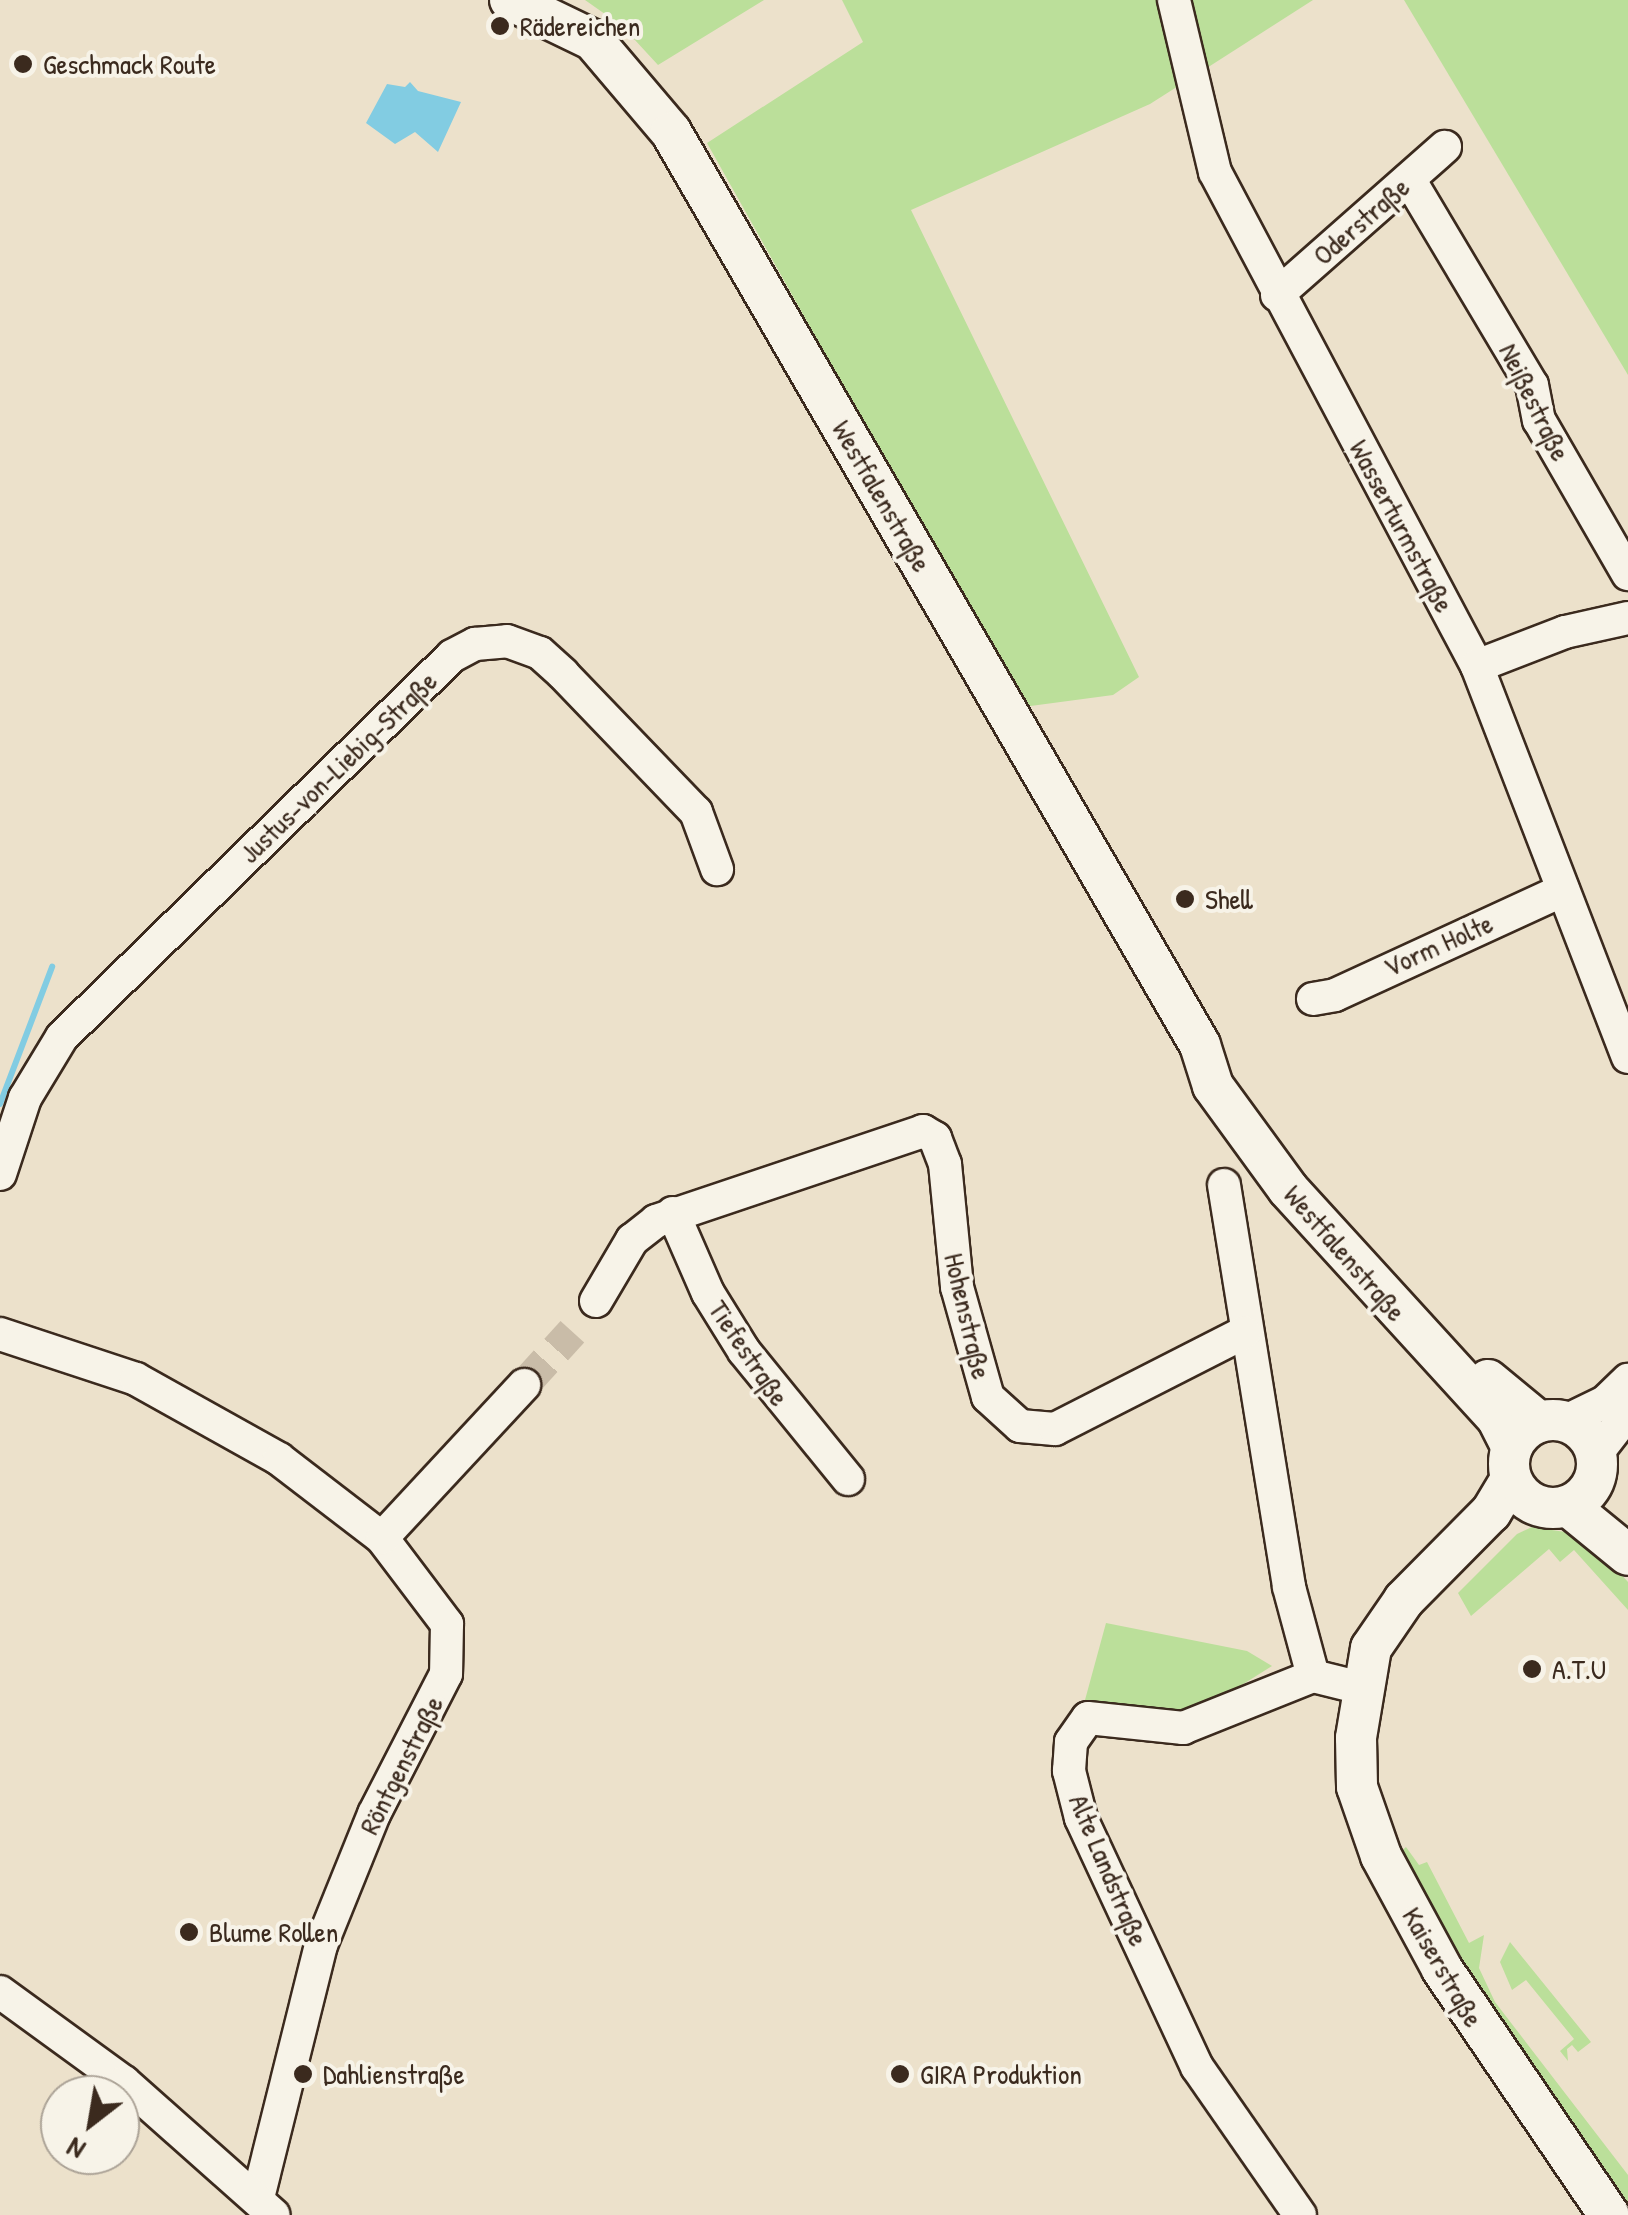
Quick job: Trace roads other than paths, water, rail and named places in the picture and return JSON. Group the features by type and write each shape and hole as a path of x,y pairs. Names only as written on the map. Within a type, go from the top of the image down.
{"main road":[{"name":"Westfalenstraße","path":"510,0 593,40 670,132 1200,1044 1232,1074 1282,1155 1324,1207 1510,1402 1532,1442"},
{"path":"1628,1522 1576,1486 1524,1497 1532,1442 1582,1430 1576,1486 1628,1555"},
{"name":"Kaiserstraße","path":"1532,1442 1490,1512 1389,1618 1371,1648 1355,1768 1381,1856 1478,2028 1609,2215"},
{"path":"1365,1689 1460,1574 1513,1522 1576,1486"}],"street":[{"name":"Wasserturmstraße","path":"1174,0 1206,146 1277,294 1477,666 1628,1057"},
{"name":"Oderstraße","path":"1277,294 1445,147"},
{"name":"Neißestraße","path":"1409,179 1532,384 1539,420 1628,574"},
{"path":"1477,666 1565,632 1628,618"},
{"name":"Justus-von-Liebig-Straße","path":"0,1174 24,1098 62,1037 452,656 475,644 507,641 540,654 563,674 696,812 717,869"},
{"name":"Vorm Holte","path":"1314,999 1335,996 1562,890"},
{"name":"Hohenstraße","path":"673,1213 923,1132 935,1138 945,1164 957,1287 988,1397 1020,1426 1055,1428 1245,1332"},
{"path":"1224,1186 1289,1588 1314,1676 1365,1689"},
{"path":"596,1302 632,1240 673,1213"},
{"name":"Tiefestraße","path":"673,1213 708,1293 744,1351 848,1479"},
{"name":"Röntgenstraße","path":"0,1334 136,1379 218,1420 382,1538 439,1606 450,1648 446,1674 374,1814 321,1944 266,2206"},
{"path":"1532,1442 1606,1402 1628,1380"},
{"path":"382,1538 524,1385"},
{"path":"1576,1486 1628,1413"},
{"name":"Alte Landstraße","path":"1300,2215 1197,2067 1081,1818 1069,1771 1071,1742 1088,1718 1183,1728 1314,1676"},
{"path":"0,1992 124,2082 266,2206"}],"water":[{"path":"410,82 418,91 461,102 438,152 415,132 395,144 366,123 387,84 405,87"}],"waterway":[{"path":"0,1104 52,967"}],"tunnel":[{"path":"524,1385 572,1332"}],"place":[{"name":"Rädereichen","path":"500,26"},
{"name":"Geschmack Route","path":"23,64"},
{"name":"Shell","path":"1185,899"},
{"name":"A.T.U","path":"1532,1669"},
{"name":"Blume Rollen","path":"189,1932"},
{"name":"Dahlienstraße","path":"303,2074"},
{"name":"GIRA Produktion","path":"900,2074"}]}
